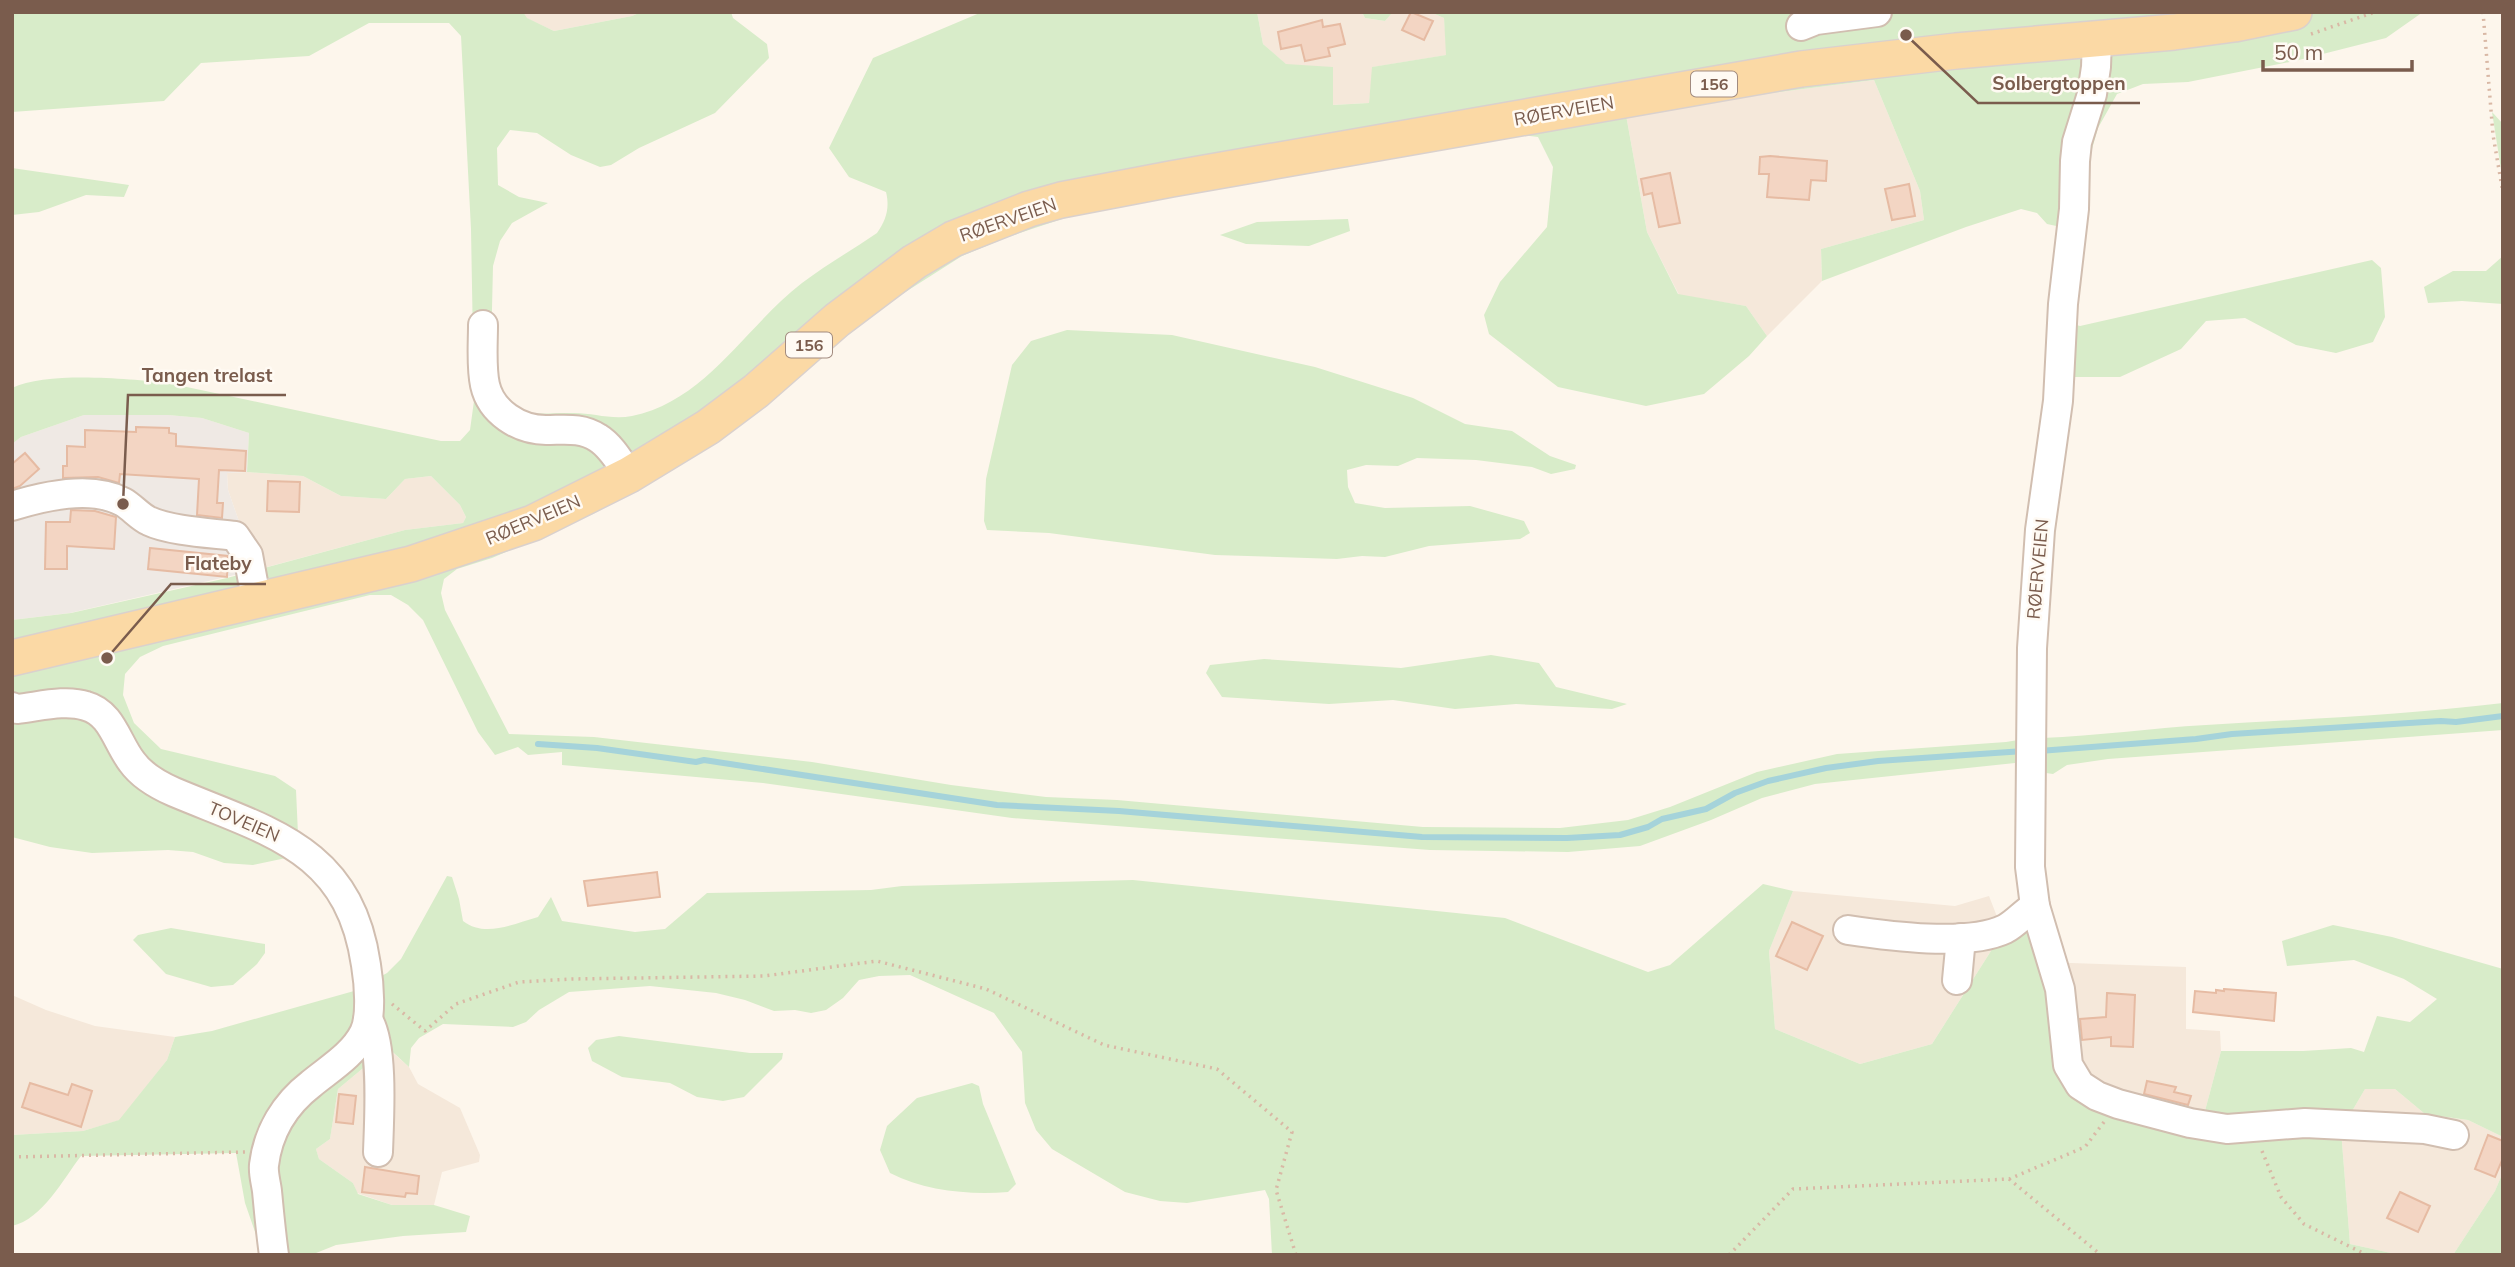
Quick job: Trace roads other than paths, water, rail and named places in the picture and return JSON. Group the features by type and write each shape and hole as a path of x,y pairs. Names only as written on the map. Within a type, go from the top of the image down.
{"main road":[{"name":"RØERVEIEN","path":"12,658 411,564 533,523 629,475 708,427 756,391 837,320 914,262 953,239 1002,218 1061,200 1801,69 1930,54 2174,32 2294,12"}],"street":[{"path":"1801,69 1801,19 1816,20 1877,12"},
{"name":"RØERVEIEN","path":"2097,39 2092,94 2076,152 2074,209 2063,304 2058,401 2039,530 2032,648 2029,844 2035,906 2060,989 2069,1070 2074,1079 2088,1091 2118,1104 2190,1124 2227,1129 2305,1123 2425,1129 2454,1135"},
{"path":"483,326 485,385 498,409 519,425 532,429 575,429 589,433 600,439 615,454 629,475"},
{"path":"12,506 44,496 99,494 122,501 150,522 235,536 248,555 253,582"},
{"name":"TOVEIEN","path":"12,707 17,709 65,704 86,706 101,714 112,727 133,764 152,781 296,845 323,866 346,900 364,951 369,985 368,1020 364,1033 351,1052 301,1091 286,1108 275,1127 264,1167 274,1255"},
{"path":"1848,930 1887,936 1961,938 2002,930 2035,906"},
{"path":"1956,980 1961,938"},
{"path":"368,1020 373,1028 377,1061 378,1152"}],"waterway":[{"path":"2039,751 2232,734 2456,722 2503,716"},
{"path":"538,744 597,748 696,762 704,760 997,805 1119,811 1422,837 1567,838 1620,835 1648,827 1662,819 1706,809 1735,793 1768,781 1826,768 1878,761 2024,751"}],"place":[{"name":"Solbergtoppen","path":"1906,35"},
{"name":"Tangen trelast","path":"123,504"},
{"name":"Flateby","path":"107,658"}]}
